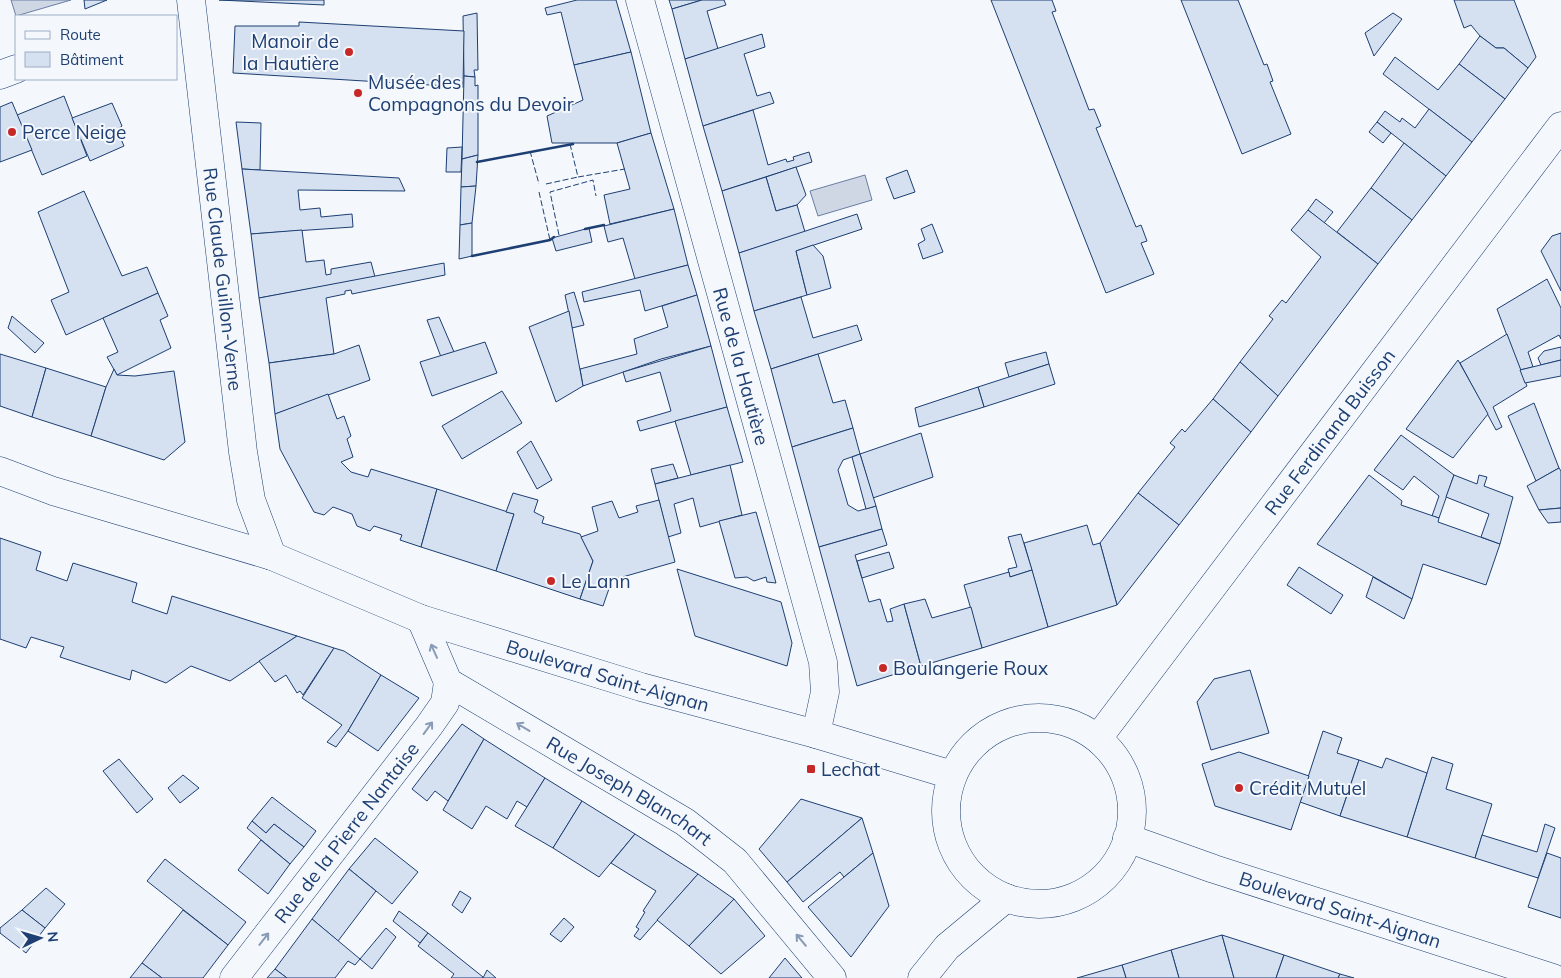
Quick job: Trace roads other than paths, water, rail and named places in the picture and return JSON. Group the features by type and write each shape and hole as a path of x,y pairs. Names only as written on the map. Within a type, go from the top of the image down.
{"street":[{"name":"Rue de la Hautière","path":"640,0 823,662 825,692 816,734"},
{"name":"Rue Claude Guillon-Verne","path":"187,18 243,452 251,500 272,556"},
{"path":"0,75 15,69"},
{"name":"Rue Ferdinand Buisson","path":"1098,738 1561,126"},
{"name":"Boulevard Saint-Aignan","path":"0,471 53,491 272,556 421,619 641,687 816,734 952,775"},
{"path":"421,619 448,682"},
{"name":"Rue de la Pierre Nantaise","path":"234,978 429,726 445,703 448,682"},
{"name":"Rue Joseph Blanchart","path":"448,682 685,822 735,861 832,978"},
{"path":"1034,718 1059,720 1076,725 1098,738 1114,755 1128,785 1132,813 1122,852 1111,870 1096,884 1081,894 1067,900 1045,904 1006,898 981,884 972,876 954,849 946,814 947,794 952,775 960,760 988,732 1010,721 1034,718"},
{"name":"Boulevard Saint-Aignan","path":"1127,838 1214,869 1553,978"},
{"path":"922,978 947,947 1006,898"}],"place":[{"name":"Manoir de la Hautière","path":"349,52"},
{"name":"Musée des Compagnons du Devoir","path":"358,93"},
{"name":"Perce Neige","path":"12,132"},
{"name":"Le Lann","path":"551,581"},
{"name":"Boulangerie Roux","path":"883,668"},
{"name":"Lechat","path":"811,769"},
{"name":"Crédit Mutuel","path":"1239,788"}]}
